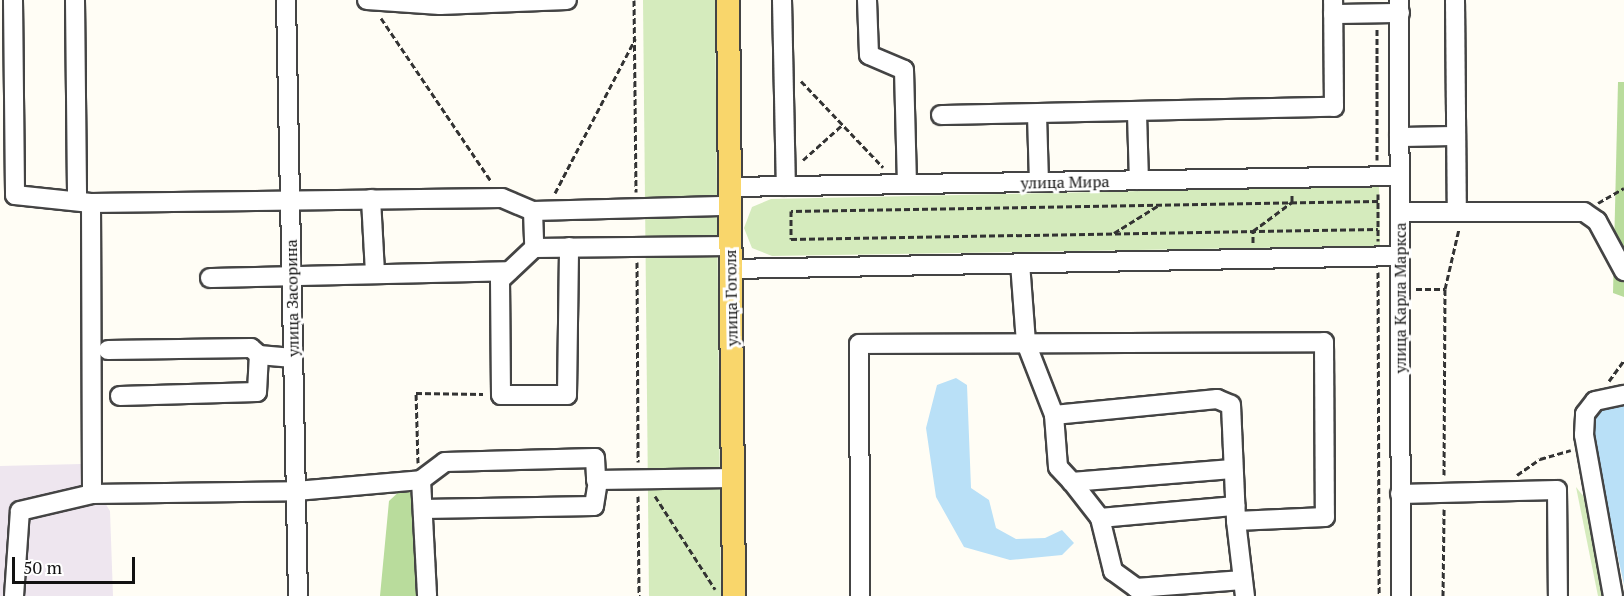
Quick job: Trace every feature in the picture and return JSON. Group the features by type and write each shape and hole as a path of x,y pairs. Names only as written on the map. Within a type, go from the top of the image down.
{"main road":[{"name":"улица Гоголя","path":"728,0 734,596"}],"street":[{"path":"13,0 15,195 84,202 502,198 540,210 534,248 500,280 501,395 567,395 568,248"},
{"path":"75,0 84,202 92,494"},
{"name":"улица Засорина","path":"286,0 298,596"},
{"path":"368,1 567,0"},
{"path":"782,0 786,181"},
{"path":"867,0 869,55 904,70 903,184"},
{"path":"1455,0 1457,212"},
{"path":"941,115 1137,114 1334,107 1333,7 1377,13 1400,6"},
{"name":"улица Карла Маркса","path":"1400,6 1401,596"},
{"path":"1137,114 1139,180"},
{"path":"1037,115 1039,182"},
{"path":"1400,137 1456,136"},
{"name":"улица Мира","path":"540,210 636,208 730,196 786,181 903,184 1400,176"},
{"path":"371,199 375,273"},
{"path":"1400,212 1584,212 1597,222 1624,271"},
{"path":"534,248 730,246"},
{"path":"731,269 1400,256"},
{"path":"1020,263 1026,343 1054,415 1058,467 1101,518 1113,571 1136,588 1244,588 1232,469 1231,405 1217,399 1054,415"},
{"path":"210,278 509,271"},
{"path":"860,596 859,344 1324,342 1325,517 1236,514 1101,518"},
{"path":"108,350 250,348 259,355 293,358"},
{"path":"120,396 257,392 259,355"},
{"path":"1613,596 1584,435 1585,414 1595,400 1624,395"},
{"path":"14,596 20,510 92,494 296,491 421,480 445,462 595,458 596,480 732,478"},
{"path":"1072,482 1232,469"},
{"path":"421,480 427,596"},
{"path":"423,509 594,506 597,486"},
{"path":"1400,495 1557,490 1558,596"}],"path":[{"path":"634,0 636,208"},
{"path":"368,1 502,198"},
{"path":"1377,13 1379,596"},
{"path":"540,210 635,38"},
{"path":"783,62 903,184"},
{"path":"786,181 842,124"},
{"path":"1584,212 1624,188"},
{"path":"1378,201 790,211 791,239 1378,229"},
{"path":"1253,231 1292,202"},
{"path":"1113,234 1161,204"},
{"path":"1443,596 1445,289 1460,226 1457,212"},
{"path":"637,247 641,479 639,596"},
{"path":"421,480 416,393 501,395"},
{"path":"1512,491 1519,469 1560,456 1584,435"},
{"path":"641,479 721,596"}],"shaded area":[{"path":"81,464 110,511 113,596 0,596 0,466"}],"green space":[{"path":"643,0 715,0 721,596 649,596"},
{"path":"1618,82 1624,82 1624,297 1613,293"},
{"path":"1379,186 1380,246 772,256 752,248 744,228 752,207 771,199"},
{"path":"1576,487 1584,497 1604,596 1598,596"},
{"path":"403,488 417,497 419,596 380,596 389,501"}],"water":[{"path":"956,378 967,385 971,488 989,500 996,528 1016,539 1045,538 1062,530 1074,543 1062,555 1010,560 964,547 936,497 926,428 937,385"},
{"path":"1624,406 1624,585 1591,430 1599,409"}]}
